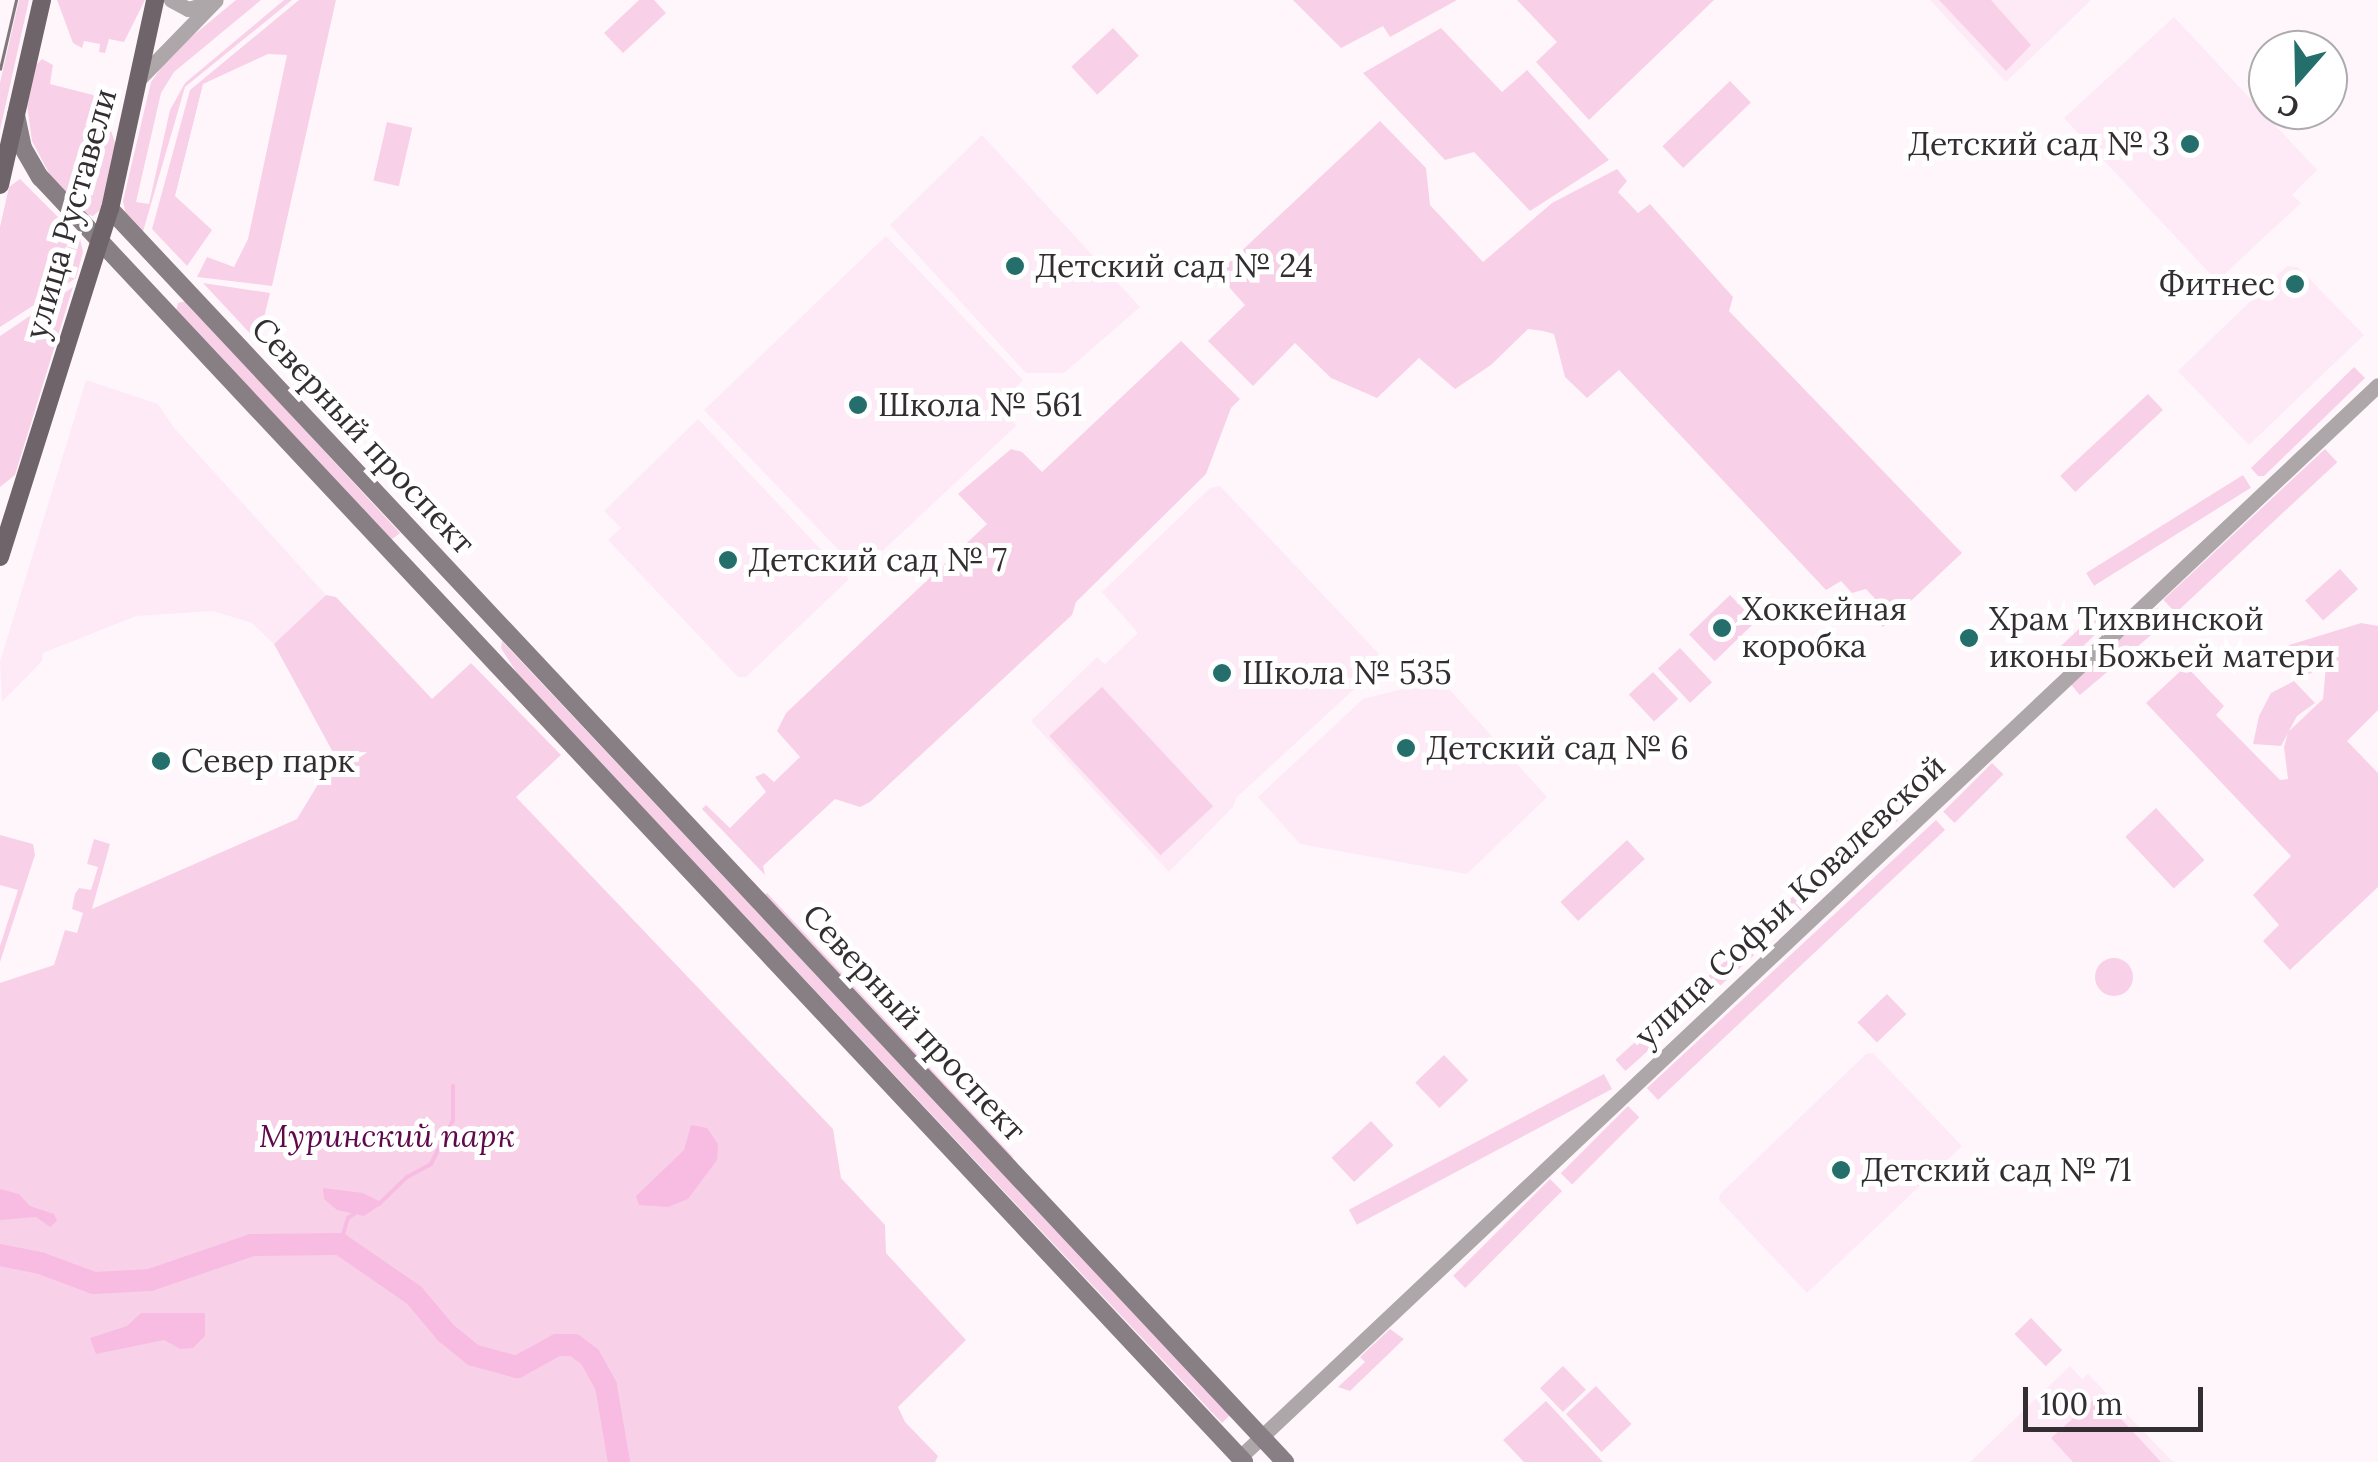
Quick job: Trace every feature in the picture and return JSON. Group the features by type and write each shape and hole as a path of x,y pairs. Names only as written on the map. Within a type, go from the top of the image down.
{"main road":[{"path":"0,185 42,0"},
{"name":"улица Руставели","path":"0,557 110,210 154,0"},
{"name":"Северный проспект","path":"16,115 23,148 40,177 1242,1459"},
{"name":"Северный проспект","path":"110,210 1285,1462"},
{"path":"162,308 182,288"},
{"path":"0,491 25,477"},
{"path":"0,506 9,528"},
{"path":"478,646 500,626"}],"street":[{"path":"170,0 188,9 216,0"},
{"path":"140,77 216,0"},
{"name":"улица Софьи Ковалевской","path":"1242,1459 1261,1436 2378,384"}],"shaded area":[{"path":"1930,0 2091,0 2006,82"},
{"name":"Детский сад № 3","path":"2174,17 2248,96 2248,130 2280,130 2317,170 2292,195 2301,203 2217,281 2064,118"},
{"name":"Детский сад № 24","path":"982,135 1140,307 1064,373 1026,373 890,225"},
{"name":"Школа № 561","path":"886,236 1023,380 1004,400 1016,426 860,572 704,410"},
{"path":"2287,266 2298,267 2364,335 2249,445 2178,371"},
{"path":"86,380 158,404 175,429 326,595 274,644 252,623 213,611 136,616 43,653 42,661 2,702 0,662"},
{"name":"Детский сад № 7","path":"698,419 849,579 746,677 738,677 608,540 621,528 604,511"},
{"name":"Школа № 535","path":"1220,486 1379,654 1366,665 1362,682 1236,798 1233,807 1169,872 1031,721 1097,657 1105,664 1138,633 1102,592 1210,488"},
{"name":"Детский сад № 6","path":"1407,688 1450,690 1547,797 1467,874 1300,844 1258,797 1363,699"},
{"name":"Детский сад № 71","path":"1873,1053 1962,1146 1807,1293 1719,1200 1720,1194 1866,1054"},
{"path":"691,1125 707,1128 718,1144 717,1160 688,1199 668,1207 639,1205 636,1196 684,1150"},
{"path":"323,1188 363,1193 383,1203 364,1216 337,1210 324,1199"},
{"path":"0,1189 19,1194 30,1206 54,1214 57,1221 50,1227 36,1217 0,1220"},
{"path":"141,1313 205,1313 205,1336 193,1348 180,1349 164,1340 96,1354 90,1338 127,1326"},
{"path":"2070,1366 2082,1379 2088,1374 2173,1462 1970,1462"}],"green space":[{"path":"19,0 29,0 0,130 0,83"},
{"path":"57,0 145,0 124,42 109,39 105,53 99,52 100,44 84,41 82,48 73,43"},
{"path":"236,0 261,0 174,72 161,93 136,202 149,204 170,110 185,83 284,0 292,0 185,87 142,235 126,215 123,201 151,82 172,53"},
{"path":"299,0 336,0 272,286 197,277 207,257 234,267 248,239 287,55 268,54 203,84 175,196 212,230 187,266 152,229 190,90"},
{"path":"639,0 654,0 666,13 623,53 604,33"},
{"path":"1293,0 1457,0 1390,37 1383,26 1341,48"},
{"path":"1517,0 1714,0 1589,120 1536,62 1557,42"},
{"path":"1939,0 1991,0 2031,45 2006,71"},
{"path":"1113,28 1139,56 1097,95 1071,67"},
{"path":"1441,28 1502,92 1527,70 1609,160 1530,211 1474,152 1445,160 1363,73"},
{"path":"42,59 53,65 50,84 93,95 102,103 117,149 100,210 93,216 85,214 52,179 32,141 27,105 36,65"},
{"path":"1730,81 1751,103 1683,168 1662,146"},
{"path":"1380,121 1426,168 1430,205 1483,262 1552,203 1617,169 1627,181 1618,192 1638,213 1650,204 1733,297 1729,311 1962,553 1883,627 1870,613 1879,603 1866,589 1852,593 1841,581 1826,590 1619,370 1587,398 1565,377 1554,334 1543,331 1528,329 1491,365 1455,389 1419,358 1377,398 1331,378 1295,343 1253,386 1208,341 1245,305 1217,274"},
{"path":"387,122 412,128 399,186 374,180"},
{"path":"20,179 80,239 83,252 76,278 0,327 0,227 9,187"},
{"path":"203,283 270,293 258,342"},
{"path":"73,287 15,475 0,487 0,336"},
{"path":"186,301 400,533 391,540 176,311 178,303"},
{"path":"1181,341 1240,399 1231,408 1206,474 1076,602 1072,615 870,802 860,807 835,799 763,866 765,875 702,809 706,805 730,828 766,792 755,777 764,773 774,782 800,757 777,731 786,713 987,524 958,494 1011,449 1022,452 1042,472"},
{"path":"2354,367 2365,378 2264,476 2258,476 2251,468"},
{"path":"2148,394 2163,410 2075,492 2060,476"},
{"path":"2325,449 2337,462 2176,613 2163,600"},
{"path":"2243,475 2251,488 2094,586 2086,573"},
{"path":"2340,569 2358,589 2323,621 2305,600"},
{"name":"Муринский парк","path":"326,595 336,597 432,699 471,663 561,755 516,797 833,1129 841,1178 885,1225 886,1253 966,1340 898,1407 905,1422 938,1456 935,1462 0,1462 0,983 54,965 65,930 77,933 83,913 72,909 79,888 91,890 98,867 87,864 94,839 110,844 92,909 297,819 335,756 274,644"},
{"name":"Хоккейная коробка","path":"1730,595 1756,622 1715,661 1689,635"},
{"path":"2101,608 2111,619 2063,666 2044,662"},
{"path":"2157,608 2168,621 2080,695 2069,682"},
{"path":"2361,623 2378,626 2378,710 2347,741 2378,773 2378,887 2290,970 2263,941 2279,925 2253,895 2291,856 2146,703 2186,666 2224,706 2216,715 2280,780 2288,779 2284,747 2288,732 2323,699 2326,666 2298,679 2270,651"},
{"path":"502,641 1230,1415 1222,1423 519,676 501,648"},
{"path":"1680,648 1712,682 1690,703 1658,668"},
{"path":"1653,672 1678,699 1654,722 1629,695"},
{"path":"2294,681 2315,703 2297,716 2281,746 2253,744 2259,716 2271,693"},
{"path":"1102,687 1213,806 1161,855 1049,736"},
{"path":"1992,763 2003,774 1955,823 1943,812"},
{"path":"1908,789 1919,801 1762,947 1751,935"},
{"path":"2156,808 2204,860 2174,889 2125,837"},
{"path":"1936,820 1945,830 1658,1100 1647,1088"},
{"path":"0,835 33,844 35,855 0,962 0,946 18,890 0,885"},
{"path":"1627,840 1645,859 1578,921 1560,902"},
{"path":"767,893 1013,1157 1011,1159"},
{"path":"1744,944 1754,955 1625,1071 1615,1060"},
{"path":"2114,958 2128,963 2133,977 2128,991 2114,996 2100,991 2095,977 2100,963"},
{"path":"1887,994 1906,1014 1877,1043 1858,1022"},
{"path":"1444,1055 1468,1080 1440,1108 1415,1083"},
{"path":"1604,1074 1612,1089 1357,1225 1349,1210"},
{"path":"1628,1106 1639,1117 1572,1184 1561,1173"},
{"path":"1371,1121 1394,1145 1354,1182 1332,1158"},
{"path":"1550,1179 1562,1191 1465,1288 1453,1276"},
{"path":"2031,1318 2062,1350 2046,1366 2014,1334"},
{"path":"1390,1329 1404,1339 1350,1391 1338,1387 1365,1362 1360,1357"},
{"path":"1563,1366 1586,1390 1563,1412 1540,1388"},
{"path":"1596,1386 1631,1424 1601,1452 1566,1414"},
{"path":"2099,1395 2161,1462 2073,1462 2051,1438"},
{"path":"1546,1401 1603,1462 1524,1462 1503,1440"}],"waterway":[{"path":"379,1204 407,1177 431,1164 453,1120 453,1086"},
{"path":"340,1244 348,1218 357,1212"},
{"path":"0,1255 40,1263 94,1283 150,1280 252,1245 340,1244 414,1295 446,1333 473,1355 517,1367 557,1345 574,1345 590,1357 606,1386 619,1462"}],"tram line":[{"path":"0,69 16,0"}],"place":[{"name":"Детский сад № 3","path":"2190,144"},
{"name":"Детский сад № 24","path":"1015,266"},
{"name":"Фитнес","path":"2295,284"},
{"name":"Школа № 561","path":"858,405"},
{"name":"Детский сад № 7","path":"728,560"},
{"name":"Хоккейная коробка","path":"1722,628"},
{"name":"Храм Тихвинской иконы Божьей матери","path":"1969,638"},
{"name":"Школа № 535","path":"1222,673"},
{"name":"Детский сад № 6","path":"1406,748"},
{"name":"Север парк","path":"161,761"},
{"name":"Детский сад № 71","path":"1841,1170"}]}
